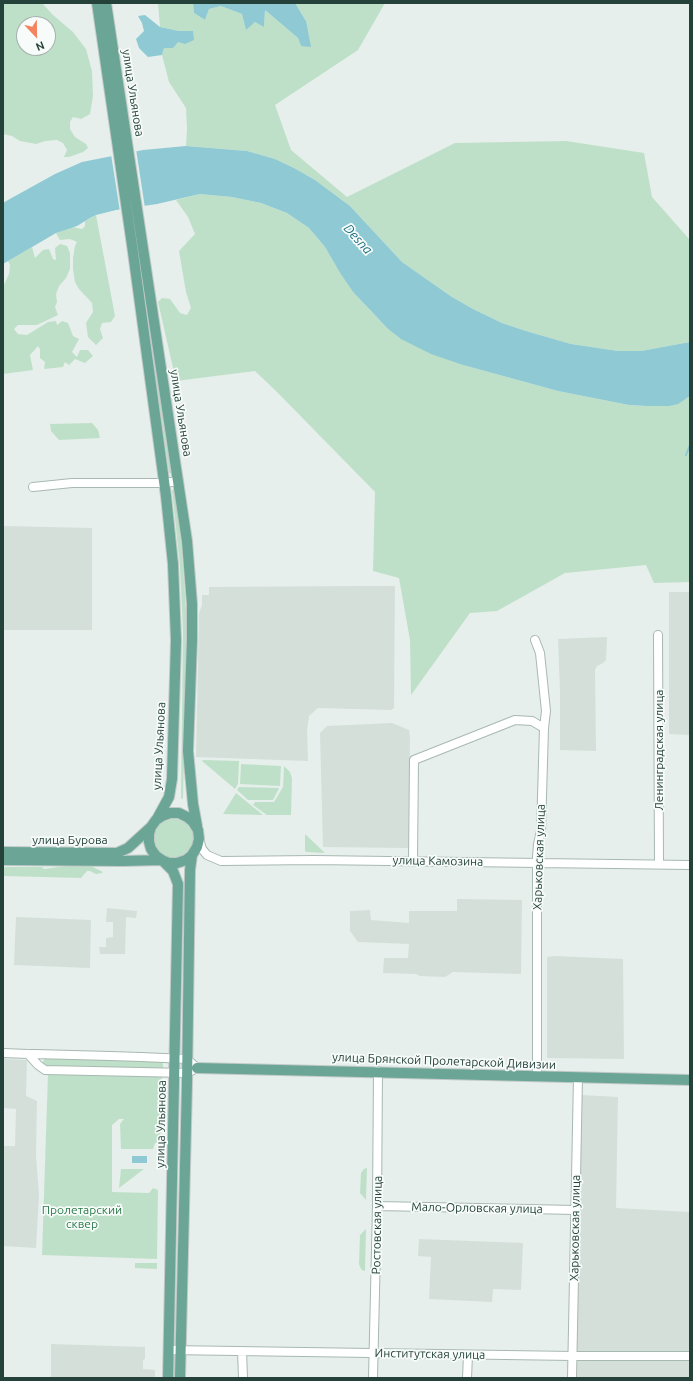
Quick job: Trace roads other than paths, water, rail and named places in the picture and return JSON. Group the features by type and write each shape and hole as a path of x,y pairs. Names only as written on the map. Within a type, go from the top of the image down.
{"main road":[{"name":"улица Ульянова","path":"97,3 138,252 179,481 187,541 192,640 188,751 193,804 198,834"},
{"name":"улица Ульянова","path":"106,3 138,252 173,564 176,640 172,779 169,797 153,823"},
{"path":"170,813 179,813 187,816 194,822 198,834 197,847 192,855 186,860 177,863 169,863 156,856 151,849 149,842 149,834 153,823 162,816 170,813"},
{"name":"улица Бурова","path":"3,852 117,853 128,848 153,823"},
{"name":"улица Ульянова","path":"180,1378 188,1059 190,870 192,855"},
{"name":"улица Бурова","path":"3,860 123,862 162,860"},
{"name":"улица Ульянова","path":"162,860 172,871 178,884 168,1378"},
{"name":"улица Брянской Пролетарской Дивизии","path":"197,1068 690,1080"}],"street":[{"path":"33,487 72,483 164,483 179,481"},
{"name":"Ленинградская улица","path":"658,635 659,864"},
{"name":"Харьковская улица","path":"535,640 540,653 546,711 544,728 541,832 538,844 537,862 537,1076"},
{"path":"413,860 414,760 515,720 532,721 544,728"},
{"name":"улица Камозина","path":"198,834 202,849 207,855 221,862 413,860 690,864"},
{"path":"3,1053 188,1059 197,1068"},
{"name":"улица Брянской Пролетарской Дивизии","path":"28,1054 45,1070 187,1073 197,1068"},
{"name":"Ростовская улица","path":"373,1378 378,1206 378,1072"},
{"name":"Харьковская улица","path":"572,1378 578,1077"},
{"name":"Мало-Орловская улица","path":"378,1206 576,1210"},
{"name":"Институтская улица","path":"169,1350 468,1355 690,1356"},
{"path":"242,1351 243,1378"},
{"path":"467,1378 468,1355"}],"water":[{"path":"193,3 295,3 306,21 311,47 301,46 298,38 265,10 264,27 255,22 246,30 242,14 221,6 209,9 205,20 194,13"},
{"path":"145,15 160,27 179,31 193,31 194,40 185,44 178,42 173,48 164,48 162,55 148,57 139,48 136,39 144,31 138,16"},
{"name":"Desna","path":"186,146 247,151 275,159 294,168 315,180 350,206 402,262 452,297 502,323 571,344 618,351 641,351 690,342 690,396 678,404 669,406 629,405 558,391 463,365 431,354 401,339 387,328 353,292 325,247 309,228 287,213 261,203 232,197 200,194 157,204 116,210 96,215 77,226 56,233 3,264 3,203 55,174 82,162 143,150"},
{"path":"132,1156 147,1156 147,1163 132,1163"}],"waterway":[{"path":"686,455 690,445"}],"park label":[{"name":"Пролетарский сквер","path":"82,1217"}]}
